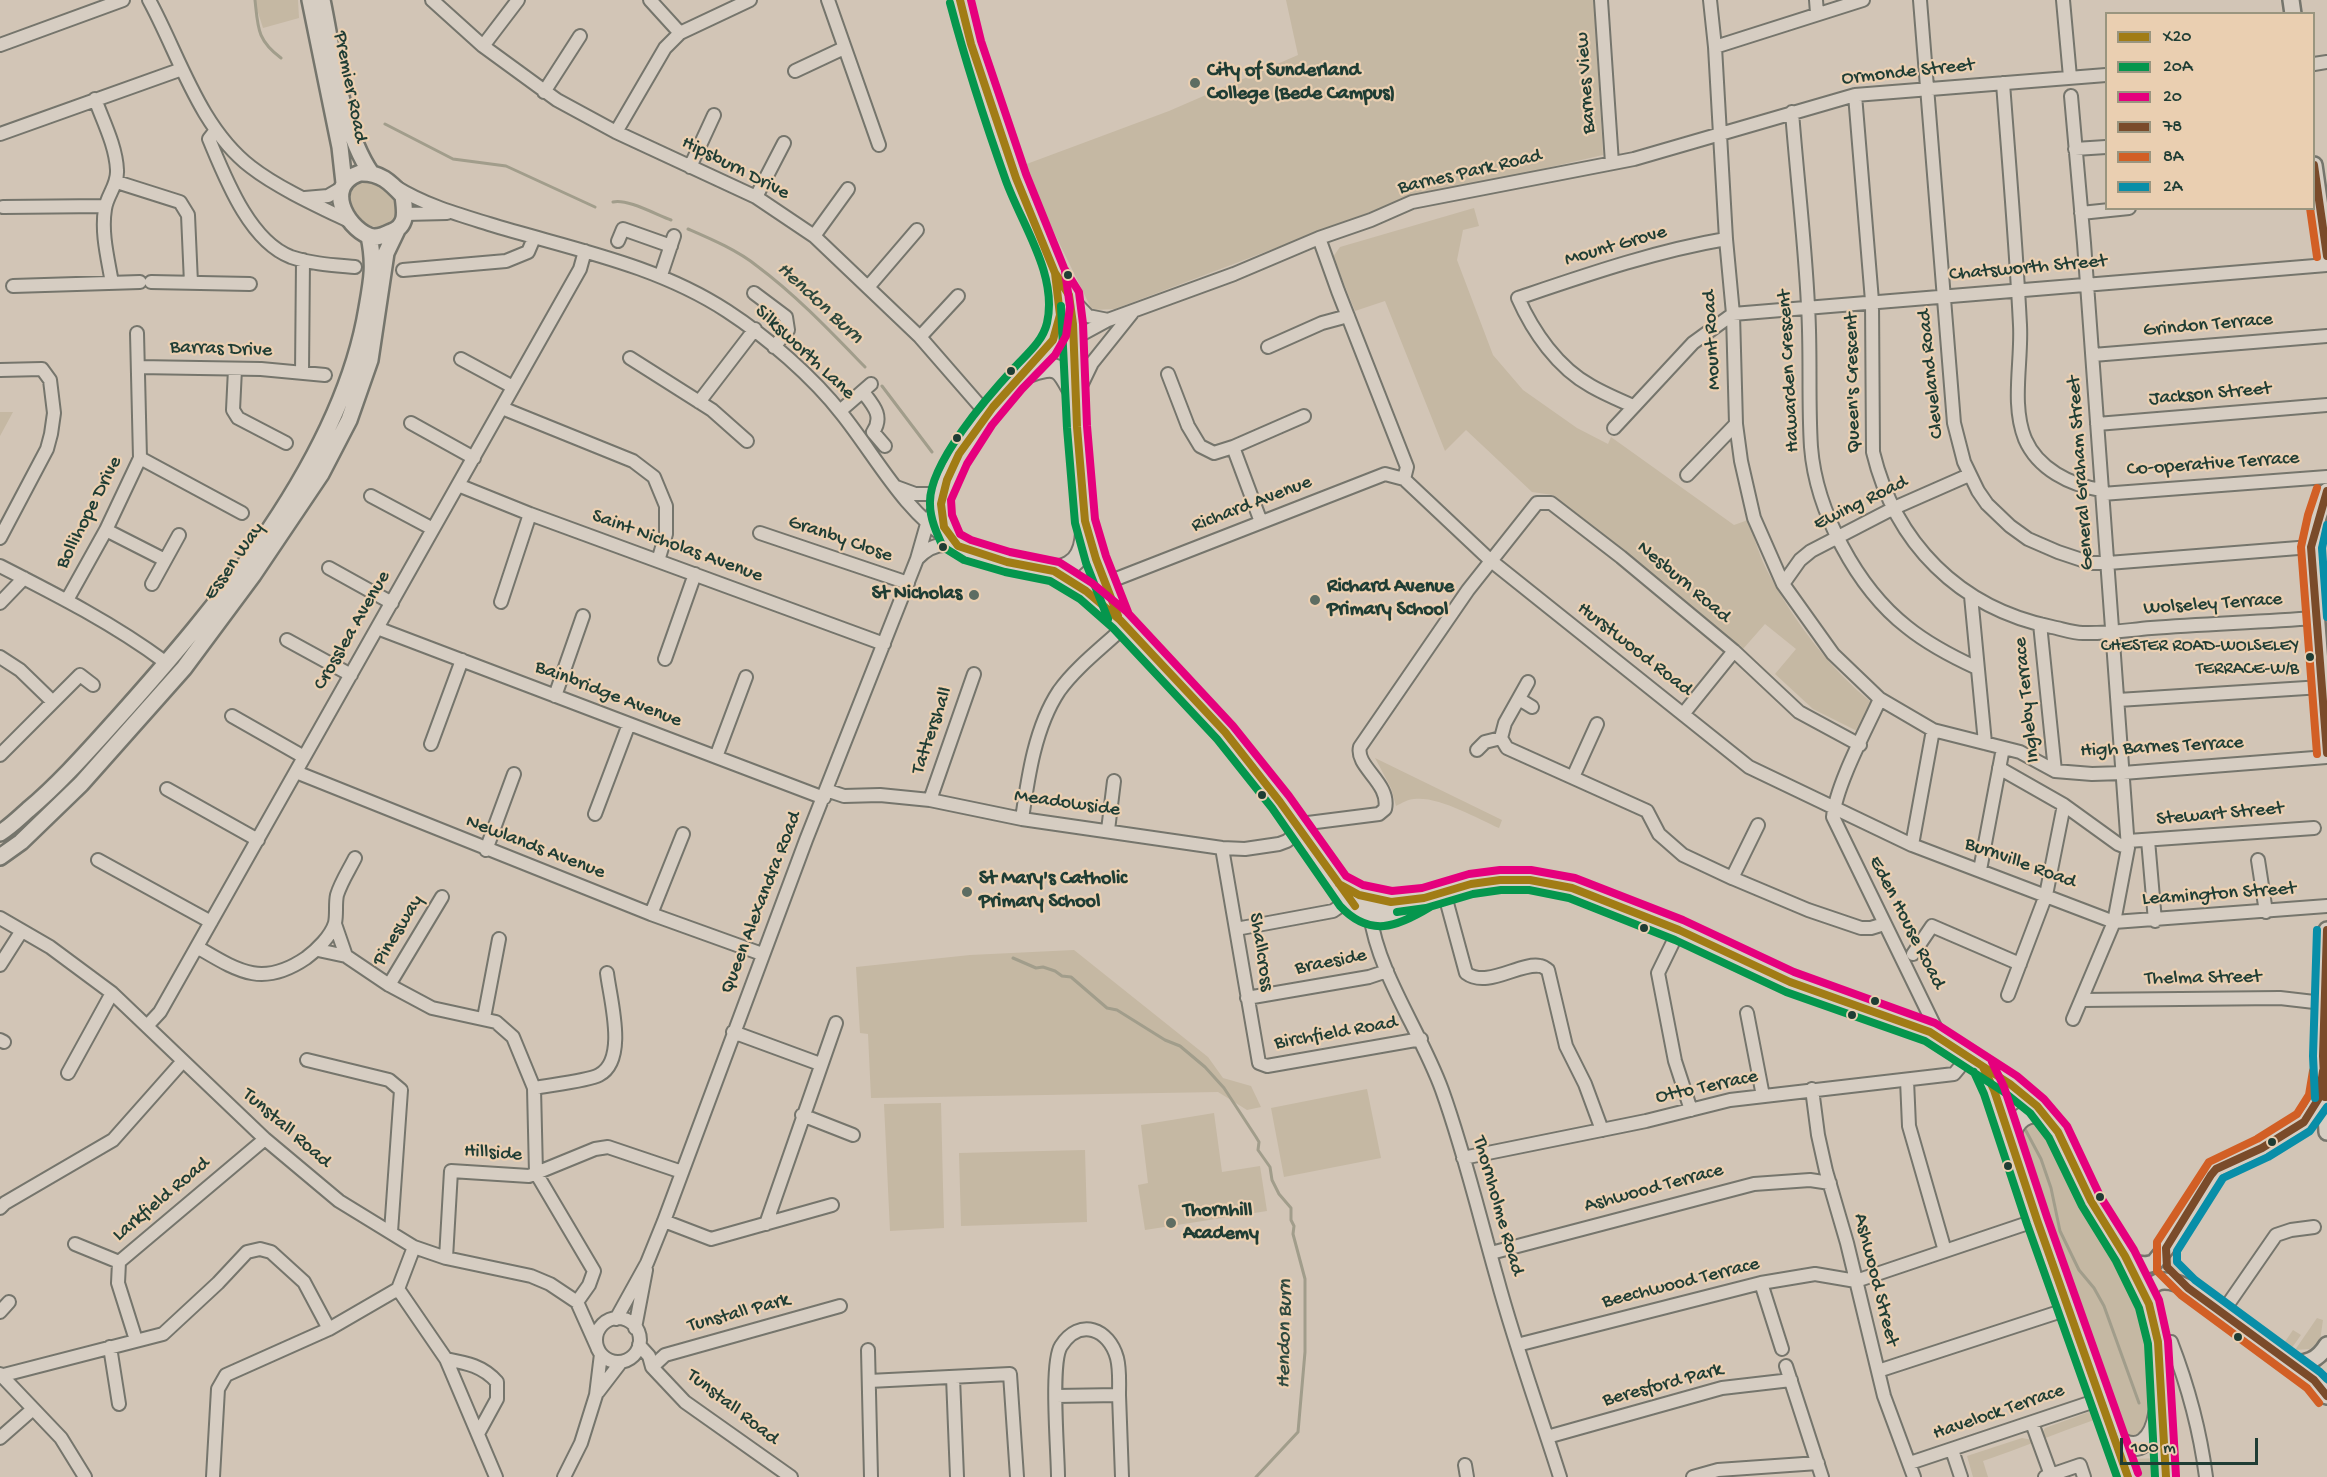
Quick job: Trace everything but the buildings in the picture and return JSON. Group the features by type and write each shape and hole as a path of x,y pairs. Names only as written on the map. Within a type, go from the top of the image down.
{"highway":[{"path":"960,0 971,44 1016,178 1055,273 1069,295 1085,521 1084,543 1080,555 1066,567 1054,571"},
{"path":"1055,273 1060,312 1056,331 1047,350 1025,370 987,414 967,442 941,497 943,520 955,544 1007,561 1054,571 1086,591 1122,623 1225,732 1339,884 1367,907 1395,915 1424,898"},
{"path":"1014,384 1073,339"},
{"path":"1031,372 1048,366 1060,370 1075,398"},
{"path":"1085,521 1105,583 1122,623"},
{"path":"1367,907 1424,898 1471,884 1500,880 1544,881 1586,892 1679,930 1780,978 1911,1024 1940,1037 2033,1101 2058,1132 2103,1223 2125,1256 2149,1304 2158,1342 2166,1477"},
{"path":"1983,1067 1994,1090 2037,1220 2128,1477"},
{"path":"2012,1142 2013,1127 2023,1117 2035,1113 2049,1118"},
{"path":"2115,1438 2121,1443 2132,1446 2150,1437 2156,1424 2162,1391"}],"main road":[{"name":"Premier Road","path":"310,0 340,147 341,203 351,222"},
{"name":"Premier Road","path":"322,0 341,90 360,157 371,172 383,177 392,185"},
{"path":"342,186 352,176 371,172"},
{"path":"351,222 369,236 381,236 397,230 403,223 405,214 403,196 392,185"},
{"path":"2315,192 2327,255"},
{"name":"Essen Way","path":"0,857 21,842 81,784 184,668 253,575 321,474 348,420 370,360 386,252 397,230"},
{"name":"Essen Way","path":"0,833 61,782 202,620 287,500 332,418 354,364 364,324 374,259 369,236"},
{"path":"2327,491 2322,517 2311,547 2319,609 2327,755"},
{"path":"2327,930 2324,1003 2327,1134"},
{"path":"2125,1256 2137,1264 2154,1263 2216,1169 2262,1148 2304,1122 2318,1102 2323,1084 2324,1060"},
{"path":"2304,1122 2320,1126 2327,1134"},
{"path":"2166,1248 2167,1267 2188,1288 2290,1363 2320,1379 2327,1396"},
{"path":"2149,1304 2148,1296 2151,1288 2160,1281 2171,1280 2188,1288"},
{"path":"2290,1363 2302,1364 2314,1360 2327,1345"}],"street":[{"path":"0,45 123,0"},
{"path":"148,0 182,69 216,130 250,166 276,183 351,222"},
{"name":"Hipsburn Drive","path":"432,0 483,46 544,92 616,132 756,197 814,236 921,337 987,414"},
{"path":"483,46 518,0"},
{"path":"650,0 680,33"},
{"path":"616,132 665,48 680,33 750,0"},
{"path":"828,0 879,145"},
{"name":"Barnes View","path":"1601,0 1612,163"},
{"name":"Mount Road","path":"1710,0 1733,314 1736,424 1741,461 1754,518 1783,584 1833,654 1880,699"},
{"path":"1816,0 1817,13"},
{"path":"1714,47 1863,0"},
{"name":"Cleveland Road","path":"1920,0 1954,423 1959,447 1969,475 1978,491 1998,516 2028,538 2091,563 2311,547"},
{"path":"2063,0 2070,77"},
{"path":"544,92 580,36"},
{"path":"795,71 844,48"},
{"path":"0,134 182,69"},
{"name":"Ormonde Street","path":"1719,135 1855,95 2105,75"},
{"path":"2003,83 2020,327 2019,411 2025,440 2040,463 2052,471 2102,492"},
{"name":"Queen's Crescent","path":"1855,95 1872,301 1873,452 1878,474 1894,508 1918,548 1930,562 1971,596 2019,618 2040,624 2081,634 2113,632"},
{"name":"General Graham Street","path":"2070,96 2093,355 2128,844 2114,922 2073,1019"},
{"path":"95,99 110,138 117,168 117,182 105,206 104,229 112,283"},
{"name":"Hawarden Crescent","path":"1792,112 1808,307 1811,449 1820,494 1837,536 1863,580 1889,611 1906,627 1934,646 1977,668"},
{"path":"690,167 714,115"},
{"path":"216,130 209,139 228,184 262,237 289,256 325,265 355,267"},
{"name":"Barnes Park Road","path":"1073,339 1108,320 1234,274 1412,202 1612,163 1719,135"},
{"path":"756,197 784,143"},
{"path":"2075,149 2105,147"},
{"path":"117,182 180,202 188,215 191,283"},
{"name":"Silksworth Lane","path":"392,185 416,199 454,213 661,275 690,289 755,329 840,411 907,504 927,524 955,544"},
{"path":"305,198 328,196 342,186"},
{"path":"814,236 848,189"},
{"path":"3,207 105,206"},
{"path":"2081,213 2110,210"},
{"name":"Silksworth Lane","path":"405,214 454,213"},
{"path":"618,241 623,229 673,241 661,275"},
{"path":"869,286 917,230"},
{"path":"403,270 506,261 528,252 534,238"},
{"path":"1319,238 1407,467 1404,479"},
{"name":"Mount Grove","path":"1633,406 1589,385 1559,362 1529,321 1518,298 1616,266 1726,239"},
{"name":"Crosslea Avenue","path":"147,1026 160,1012 474,458 580,269 585,251"},
{"path":"302,373 303,260"},
{"name":"Chatsworth Street","path":"1733,314 2327,265"},
{"path":"13,286 146,282 250,284"},
{"path":"754,293 786,317 788,330 774,346"},
{"path":"1069,295 1088,316 1108,320"},
{"path":"921,337 958,296"},
{"path":"1075,398 1092,363 1135,310"},
{"path":"1614,428 1693,343 1733,314"},
{"path":"1268,347 1322,323 1348,316"},
{"path":"699,402 755,329"},
{"name":"Bollihope Drive","path":"67,600 106,530 140,458 137,333"},
{"name":"Grindon Terrace","path":"2093,355 2327,336"},
{"path":"630,358 712,410 747,441"},
{"path":"460,359 513,387"},
{"name":"Barras Drive","path":"138,367 235,369 325,375"},
{"path":"0,370 42,369 50,380 54,413 47,449 0,538"},
{"path":"235,369 233,410 238,418 286,443"},
{"path":"1168,374 1188,426 1200,446 1214,453 1304,416"},
{"path":"840,411 867,388 879,418 873,432 885,446"},
{"name":"Jackson Street","path":"2097,424 2327,405"},
{"path":"502,408 633,461 654,477 666,506 666,534 658,561"},
{"path":"411,423 474,458"},
{"path":"1687,475 1736,424"},
{"path":"1233,447 1261,522"},
{"path":"140,458 242,513"},
{"name":"Richard Avenue","path":"1086,591 1385,474 1404,479"},
{"name":"Ewing Road","path":"1783,584 1800,560 1810,551 1894,508 1969,475"},
{"name":"Co-operative Terrace","path":"2102,492 2327,477"},
{"name":"Hurstwood Road","path":"1404,479 1490,560 1598,649 1684,713 1749,767 1912,845"},
{"name":"Saint Nicholas Avenue","path":"458,485 530,514 884,644"},
{"path":"896,487 915,494 941,497"},
{"path":"370,496 433,530"},
{"name":"Queen Alexandra Road","path":"564,1477 581,1443 596,1395 599,1352 597,1335 602,1326 612,1320 647,1263 762,954 908,583 927,524 941,497"},
{"name":"Nesburn Road","path":"1490,560 1537,503 1551,503 1621,557 1734,651 1799,712 1860,745"},
{"path":"501,602 530,514"},
{"path":"106,530 165,560"},
{"name":"Granby Close","path":"760,533 908,583"},
{"path":"152,584 179,535"},
{"path":"917,559 930,548 955,544"},
{"name":"Meadowside","path":"825,794 880,795 930,800 1022,819 1222,848 1245,849 1287,841 1308,823 1379,814 1385,810 1386,800 1382,789 1360,758 1360,747 1490,560"},
{"path":"0,566 67,600 136,640 165,662"},
{"path":"329,568 392,603"},
{"path":"665,659 695,574"},
{"path":"0,603 24,578"},
{"path":"1971,596 1985,743"},
{"name":"Wolseley Terrace","path":"2113,632 2319,609"},
{"path":"555,696 583,616"},
{"path":"1022,819 1033,757 1059,692 1122,623"},
{"name":"Ingleby Terrace","path":"2040,624 2055,771"},
{"name":"Bainbridge Avenue","path":"377,628 716,757 825,794"},
{"path":"287,640 351,675"},
{"path":"1684,713 1734,651"},
{"path":"0,657 20,670 53,702"},
{"path":"430,744 462,660"},
{"name":"Tattershall","path":"930,800 974,674"},
{"path":"0,755 80,675 93,685"},
{"path":"716,757 746,677"},
{"path":"2118,700 2154,699 2323,678"},
{"path":"1528,682 1505,723 1502,738 1507,748 1647,811 1659,834 1683,855 1732,878 1808,910 1860,928 1871,928 1884,924"},
{"path":"1519,699 1532,707"},
{"path":"1834,808 1880,699"},
{"name":"High Barnes Terrace","path":"1880,699 1933,730 2034,758 2055,771 2092,774 2123,773 2327,755"},
{"path":"232,716 304,757"},
{"path":"595,814 629,724"},
{"path":"1573,777 1597,724"},
{"path":"1912,845 1933,730"},
{"path":"1477,750 1485,742 1502,738"},
{"path":"1980,870 2003,748"},
{"path":"1999,768 2064,805 2118,844 2128,844"},
{"name":"Newlands Avenue","path":"296,772 486,850 762,954"},
{"path":"486,850 514,774"},
{"path":"1108,830 1114,782"},
{"path":"167,789 258,840"},
{"path":"2008,994 2046,895 2064,805"},
{"name":"Eden House Road","path":"1834,808 1833,817 1837,826 1940,1037"},
{"path":"1732,878 1758,825"},
{"name":"Stewart Street","path":"2128,844 2148,840 2314,828"},
{"path":"651,914 684,834"},
{"path":"2148,840 2155,921"},
{"name":"Burnville Road","path":"1912,845 2114,922"},
{"name":"Shallcross","path":"1222,848 1259,1063"},
{"path":"197,947 242,971 259,976 290,969 318,950 334,924 337,894 355,858"},
{"path":"98,860 211,922"},
{"path":"2255,865 2266,912"},
{"path":"1444,892 1466,973 1473,978 1488,978 1539,965 1548,970 1566,1046 1585,1083 1602,1130"},
{"name":"Pinesway","path":"389,985 442,897"},
{"name":"Leamington Street","path":"2114,922 2155,921 2327,906"},
{"path":"1236,929 1367,907"},
{"name":"Thornholme Road","path":"1367,907 1387,971 1421,1040 1442,1090 1517,1345 1560,1477"},
{"name":"Tunstall Road","path":"0,918 50,947 111,993 265,1139 339,1201 414,1247 446,1258 531,1276 550,1284 579,1305 612,1320"},
{"path":"334,924 346,956"},
{"path":"1913,954 1932,926 2020,964"},
{"path":"1679,930 1658,973 1675,1061 1691,1110"},
{"path":"0,965 21,932"},
{"path":"484,1018 499,939"},
{"path":"318,950 346,956 389,985 432,1008 496,1022 513,1037 534,1088 536,1173 594,1271 579,1305 599,1352 614,1362 624,1361 652,1367"},
{"name":"Braeside","path":"1248,998 1369,977 1387,971"},
{"path":"534,1088 599,1075 612,1065 616,1041 606,973"},
{"path":"68,1073 111,993"},
{"name":"Thelma Street","path":"2082,1000 2280,998 2324,1003"},
{"path":"1747,1013 1763,1095"},
{"path":"766,1224 802,1115 836,1023"},
{"path":"733,1032 820,1064"},
{"name":"Birchfield Road","path":"1259,1063 1267,1066 1421,1040"},
{"path":"307,1060 389,1080 401,1090 391,1232"},
{"path":"0,1208 112,1140 183,1061"},
{"name":"Otto Terrace","path":"1463,1158 1602,1130 1730,1100 1954,1074 1959,1068"},
{"path":"1907,1080 1909,1126 1945,1251"},
{"name":"Ashwood Street","path":"1812,1089 1818,1135 1884,1396 1914,1477"},
{"path":"802,1115 853,1135"},
{"name":"Larkfield Road","path":"136,1340 118,1283 119,1262 265,1139"},
{"name":"Hillside","path":"446,1258 451,1171 529,1176 595,1149 608,1147 682,1172"},
{"name":"Ashwood Terrace","path":"1491,1253 1754,1184 1809,1180 1830,1183"},
{"path":"664,1221 711,1239 832,1205"},
{"path":"1856,1281 2037,1220"},
{"path":"2222,1313 2276,1235 2291,1230 2314,1227"},
{"path":"75,1244 119,1262"},
{"path":"213,1477 218,1389 226,1376 329,1329 398,1289 414,1247"},
{"path":"85,1477 61,1438 0,1375 163,1334 248,1252 260,1249 271,1252 304,1282 329,1329"},
{"name":"Queen Alexandra Road","path":"596,1395 624,1361 632,1357 639,1345 639,1335 635,1328 647,1263"},
{"name":"Beechwood Terrace","path":"1517,1345 1761,1283 1815,1274 1856,1281"},
{"path":"1761,1283 1782,1348"},
{"path":"398,1289 446,1359 479,1432 496,1477"},
{"path":"0,1311 9,1302"},
{"name":"Tunstall Park","path":"652,1367 665,1355 840,1306"},
{"path":"1878,1371 2068,1309"},
{"path":"612,1320 630,1322 635,1328"},
{"path":"1058,1477 1055,1372 1057,1354 1073,1333 1087,1328 1098,1332 1110,1341 1118,1360 1122,1477"},
{"path":"2158,1342 2171,1342 2182,1371 2201,1437 2206,1477"},
{"name":"Tunstall Road","path":"639,1345 650,1356 652,1367 685,1402 790,1477"},
{"path":"110,1347 119,1404"},
{"path":"868,1350 872,1477"},
{"path":"446,1359 471,1364 488,1372 497,1382 497,1398 479,1432"},
{"path":"1786,1365 1822,1477"},
{"path":"869,1381 1010,1374 1017,1477"},
{"path":"953,1377 957,1477"},
{"name":"Beresford Park","path":"1547,1437 1722,1388 1791,1380"},
{"path":"1056,1396 1119,1395"},
{"name":"Havelock Terrace","path":"1910,1463 2101,1399"},
{"path":"0,1438 33,1409"},
{"path":"2032,1423 2048,1476 2080,1465 2084,1477"},
{"path":"1952,1450 1961,1477"},
{"path":"1693,1477 1718,1470 1818,1463"}],"shaded area":[{"path":"254,0 298,0 299,18 263,28"},
{"path":"1286,0 1594,0 1603,155 1394,203 1115,309 1092,310 1024,165 1169,111 1298,55"},
{"path":"365,178 386,191 395,203 396,219 392,227 380,228 369,225 352,211 348,202 349,193 354,184"},
{"path":"1474,208 1479,226 1463,230 1457,260 1493,355 1523,390 1577,428 1608,444 1611,437 1734,525 1748,520 1766,569 1790,610 1828,660 1871,702 1857,731 1813,709 1775,674 1796,649 1765,624 1743,649 1553,495 1532,492 1466,430 1445,451 1385,301 1355,311 1333,257 1340,247"},
{"path":"0,412 13,412 0,436"},
{"path":"1375,758 1502,820 1499,828 1435,801 1412,799 1396,806 1391,788"},
{"path":"1074,950 1208,1057 1223,1078 1251,1086 1261,1107 1247,1110 1218,1092 871,1098 868,1034 860,1033 856,967 970,955"},
{"path":"1367,1089 1381,1158 1284,1177 1271,1108"},
{"path":"941,1103 944,1228 890,1231 884,1104"},
{"path":"1214,1113 1222,1172 1260,1166 1267,1211 1145,1230 1138,1185 1148,1183 1141,1125"},
{"path":"2027,1120 2043,1124 2050,1134 2088,1218 2122,1267 2138,1300 2147,1336 2150,1373 2146,1419 2141,1435 2131,1437 2120,1430 2044,1217 2020,1137"},
{"path":"1085,1150 1087,1222 961,1226 959,1153"},
{"path":"2317,1318 2323,1320 2320,1341 2310,1349 2295,1350"},
{"path":"2293,1330 2301,1335 2291,1349 2282,1346"},
{"path":"2100,1408 2122,1477 2113,1477 2094,1420 2038,1441 2045,1428"},
{"path":"2022,1438 2038,1441 1983,1461 1988,1477 1973,1477 1967,1456"},
{"path":"2161,1458 2161,1477 2136,1477 2130,1459"}],"waterway":[{"name":"Hendon Burn","path":"255,0 260,33 267,45 281,58"},
{"name":"Hendon Burn","path":"385,124 453,159 506,166 595,207"},
{"name":"Hendon Burn","path":"613,202 626,202 671,220"},
{"name":"Hendon Burn","path":"688,229 732,250 771,277 813,314 865,367"},
{"name":"Hendon Burn","path":"882,386 932,452"},
{"name":"Hendon Burn","path":"1013,958 1036,968 1043,967 1062,976 1071,977 1107,1008 1117,1010 1165,1040 1180,1046 1205,1067 1224,1088 1256,1137 1259,1142 1258,1150 1270,1167 1272,1180 1279,1194 1291,1208 1293,1234 1305,1279 1305,1352 1298,1432 1256,1477"},
{"path":"2025,1129 2041,1159 2051,1188 2060,1231 2079,1270 2094,1288 2104,1306 2139,1403"}],"transit line":[{"name":"X20","path":"960,0 971,44 1016,178 1055,273 1069,295 1073,324 1077,427 1085,521 1096,559 1118,616"},
{"name":"20","path":"971,0 981,41 1026,174 1064,268 1079,292 1095,519 1106,556 1128,612"},
{"name":"20A","path":"950,3 998,159 1037,250 1047,287 1049,305 1045,330 1038,341 976,412 949,450 939,470 932,488 930,510 943,547 964,560 1005,572 1050,581 1080,599 1113,628 1217,739 1272,808 1340,906 1351,916 1373,926 1384,926 1406,920 1430,907"},
{"name":"78","path":"2315,172 2327,256"},
{"name":"8A","path":"2310,210 2317,257"},
{"name":"20","path":"1065,271 1070,307 1066,336 1055,355 992,425 967,464 951,500 952,515 960,534 971,540 1010,552 1059,562 1092,583 1127,612 1233,726 1289,796 1346,876 1363,885 1392,891 1422,888 1469,874 1500,870 1531,870 1575,878 1683,920 1794,972 1935,1023 2017,1076 2044,1099 2067,1126 2100,1196 2134,1250 2159,1300 2168,1341 2176,1476"},
{"name":"X20","path":"1055,273 1060,315 1053,340 993,407 959,454 947,480 941,504 944,527 958,546 1007,562 1054,571 1086,591 1120,620 1225,732 1280,802 1355,906"},
{"name":"20A","path":"1061,306 1067,428 1075,523 1086,563 1108,619"},
{"name":"8A","path":"2317,488 2301,547 2317,754"},
{"name":"78","path":"2327,491 2311,547 2327,753"},
{"name":"2A","path":"2327,525 2322,548 2327,617"},
{"name":"X20","path":"1339,884 1359,895 1391,902 1424,898 1471,884 1500,880 1530,880 1572,888 1679,930 1790,982 1930,1032 2010,1084 2037,1106 2058,1132 2091,1201 2125,1256 2149,1304 2158,1342 2166,1477"},
{"name":"20A","path":"1397,912 1426,908 1473,894 1501,890 1529,890 1569,898 1675,940 1786,992 1925,1041 2004,1092 2030,1113 2049,1138 2082,1206 2116,1261 2139,1308 2148,1344 2155,1477"},
{"name":"2A","path":"2315,1098 2313,1056 2317,930"},
{"name":"78","path":"2325,1097 2323,1056 2327,930"},
{"name":"20","path":"1992,1062 2004,1087 2047,1217 2138,1473"},
{"name":"X20","path":"1983,1067 1994,1090 2037,1220 2128,1477"},
{"name":"8A","path":"2313,1071 2309,1095 2297,1114 2257,1139 2209,1162 2157,1242 2157,1271 2181,1295 2307,1388 2319,1403"},
{"name":"78","path":"2323,1071 2319,1098 2304,1122 2262,1148 2216,1169 2166,1248 2167,1267 2188,1288 2314,1380 2327,1396"},
{"name":"20A","path":"1974,1072 1984,1094 2027,1224 2117,1477"},
{"name":"2A","path":"2327,1107 2310,1131 2268,1157 2223,1178 2177,1251 2177,1262 2195,1280 2327,1379"}],"place":[{"name":"City of Sunderland College (Bede Campus)","path":"1195,83"},
{"name":"St Nicholas","path":"974,595"},
{"name":"Richard Avenue Primary School","path":"1315,600"},
{"name":"CHESTER ROAD-WOLSELEY TERRACE-W/B","path":"2310,657"},
{"name":"St Mary's Catholic Primary School","path":"967,892"},
{"name":"Thornhill Academy","path":"1171,1223"}]}
